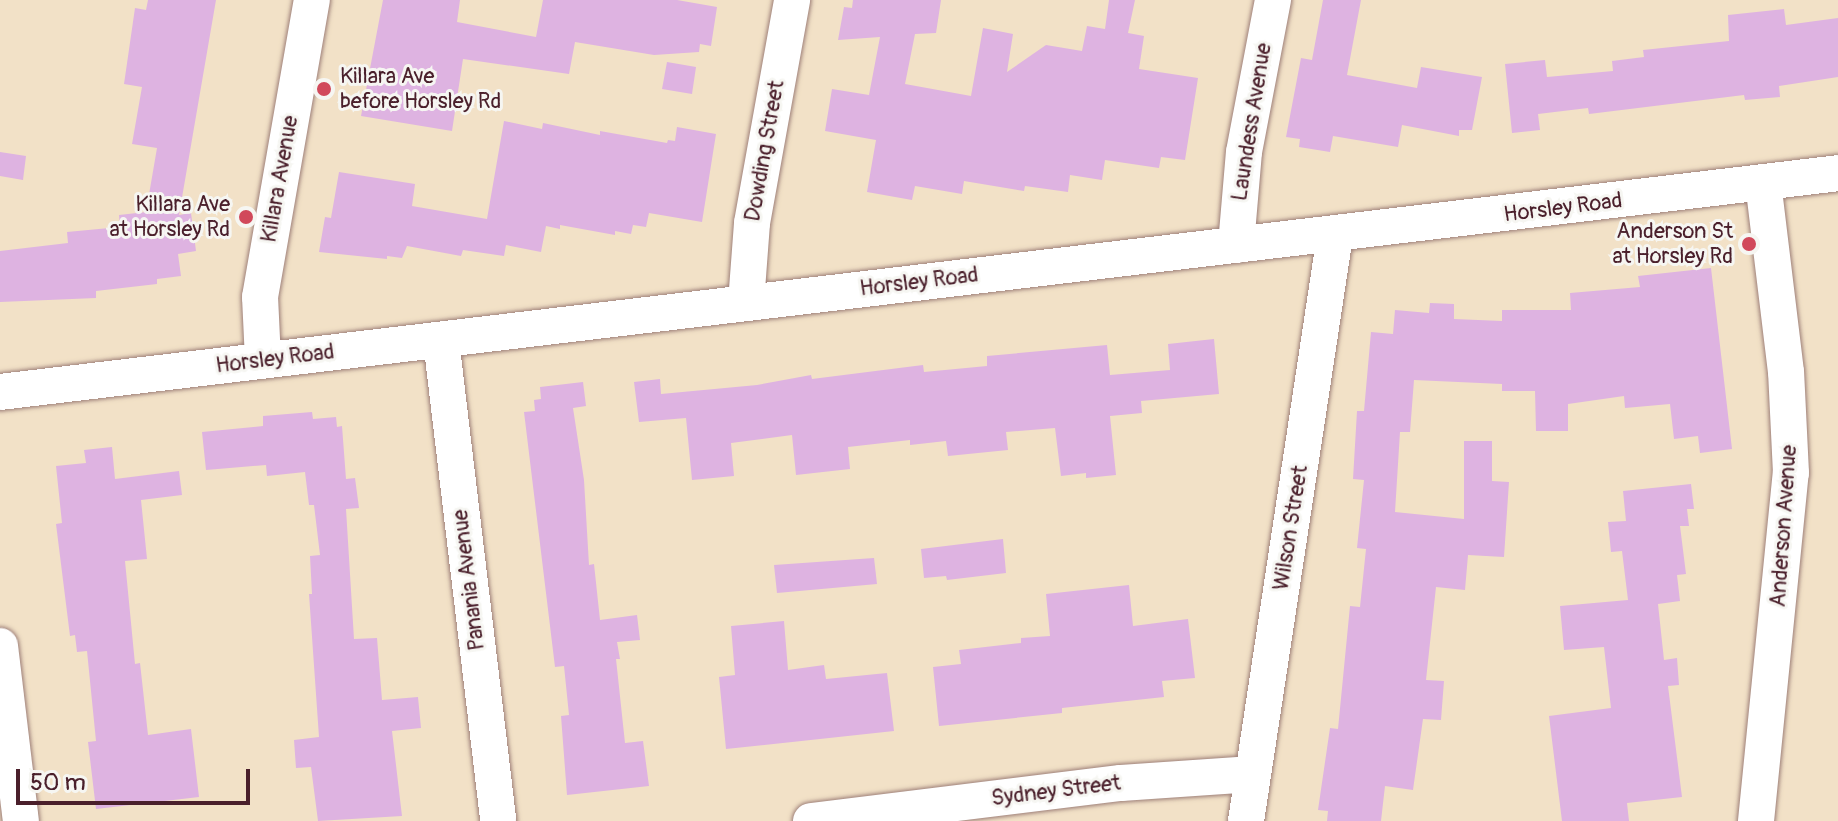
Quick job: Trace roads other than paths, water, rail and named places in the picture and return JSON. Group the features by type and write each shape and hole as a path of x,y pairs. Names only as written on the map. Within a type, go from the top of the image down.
{"street":[{"name":"Killara Avenue","path":"263,360 262,285 312,0"},
{"name":"Dowding Street","path":"746,303 752,223 792,0"},
{"name":"Laundess Avenue","path":"1236,245 1244,152 1273,0"},
{"name":"Horsley Road","path":"0,392 1838,173"},
{"name":"Anderson Avenue","path":"1756,821 1791,473 1786,372 1763,183"},
{"name":"Wilson Street","path":"1246,821 1335,235"},
{"name":"Panania Avenue","path":"441,340 498,821"},
{"path":"0,646 21,821"},
{"name":"Sydney Street","path":"811,821 1121,783 1253,774"}],"place":[{"name":"Killara Ave before Horsley Rd","path":"324,89"},
{"name":"Killara Ave at Horsley Rd","path":"246,217"},
{"name":"Anderson St at Horsley Rd","path":"1749,244"}]}
